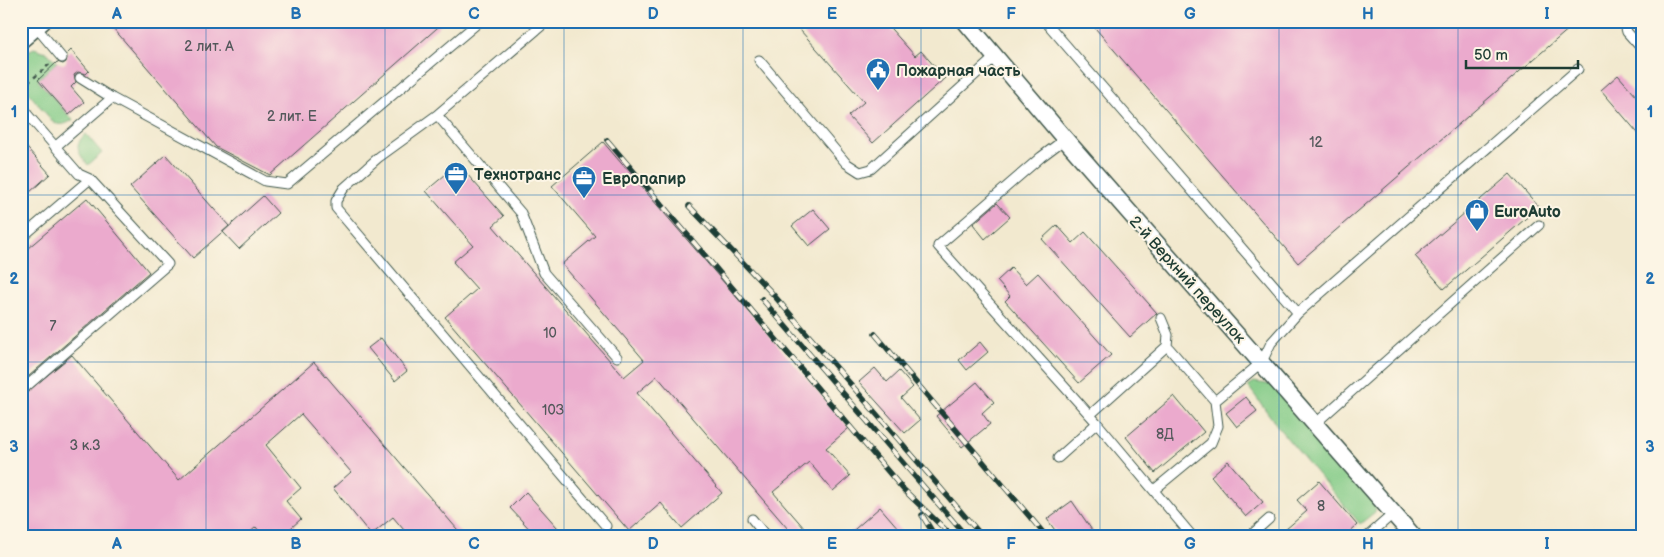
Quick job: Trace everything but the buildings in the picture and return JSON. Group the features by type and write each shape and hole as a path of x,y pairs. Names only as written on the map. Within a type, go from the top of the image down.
{"street":[{"name":"2-й Верхний переулок","path":"965,21 1065,139 1316,423 1413,536"},
{"path":"21,40 40,24"}],"lane":[{"path":"80,78 112,98 265,181 287,184 480,21"},
{"path":"547,21 436,116 379,157 344,188 336,201 336,208 606,526"},
{"path":"1046,21 1298,313"},
{"path":"1624,21 1627,32 1643,50"},
{"path":"40,24 61,56"},
{"path":"759,60 846,163 860,172 871,170 995,57"},
{"path":"1215,401 1262,362 1271,343 1298,313 1578,70"},
{"path":"55,147 112,98"},
{"path":"21,100 27,114 79,174 90,179 168,264 21,391"},
{"path":"436,116 520,213 530,232 544,273 617,357"},
{"path":"1065,139 1041,156 938,246 1090,415 1192,536"},
{"path":"21,238 90,179"},
{"path":"1316,423 1539,225"},
{"path":"1090,415 1167,346 1168,335 1161,318"},
{"path":"1154,490 1211,442 1218,426 1215,401 1167,346"},
{"path":"1058,458 1097,423"},
{"path":"1368,536 1394,513"},
{"path":"752,519 766,536"},
{"path":"1250,536 1270,519"}],"path":[{"path":"21,89 61,56"}],"green space":[{"path":"34,48 46,52 57,62 38,80 73,120 68,123 54,123 21,84 21,55"},
{"path":"86,134 102,153 88,165 78,150 79,142"},
{"path":"1254,382 1272,385 1377,503 1375,512 1360,524 1281,431 1248,386"}],"railway":[{"path":"607,140 903,489 952,536"},
{"path":"689,206 771,292 982,536"},
{"path":"762,299 966,536"},
{"path":"875,334 1046,536"},
{"path":"922,515 935,536"}],"place":[{"name":"Пожарная часть","path":"878,91"},
{"name":"Технотранс","path":"456,195"},
{"name":"Европапир","path":"584,199"},
{"name":"EuroAuto","path":"1477,232"}]}
